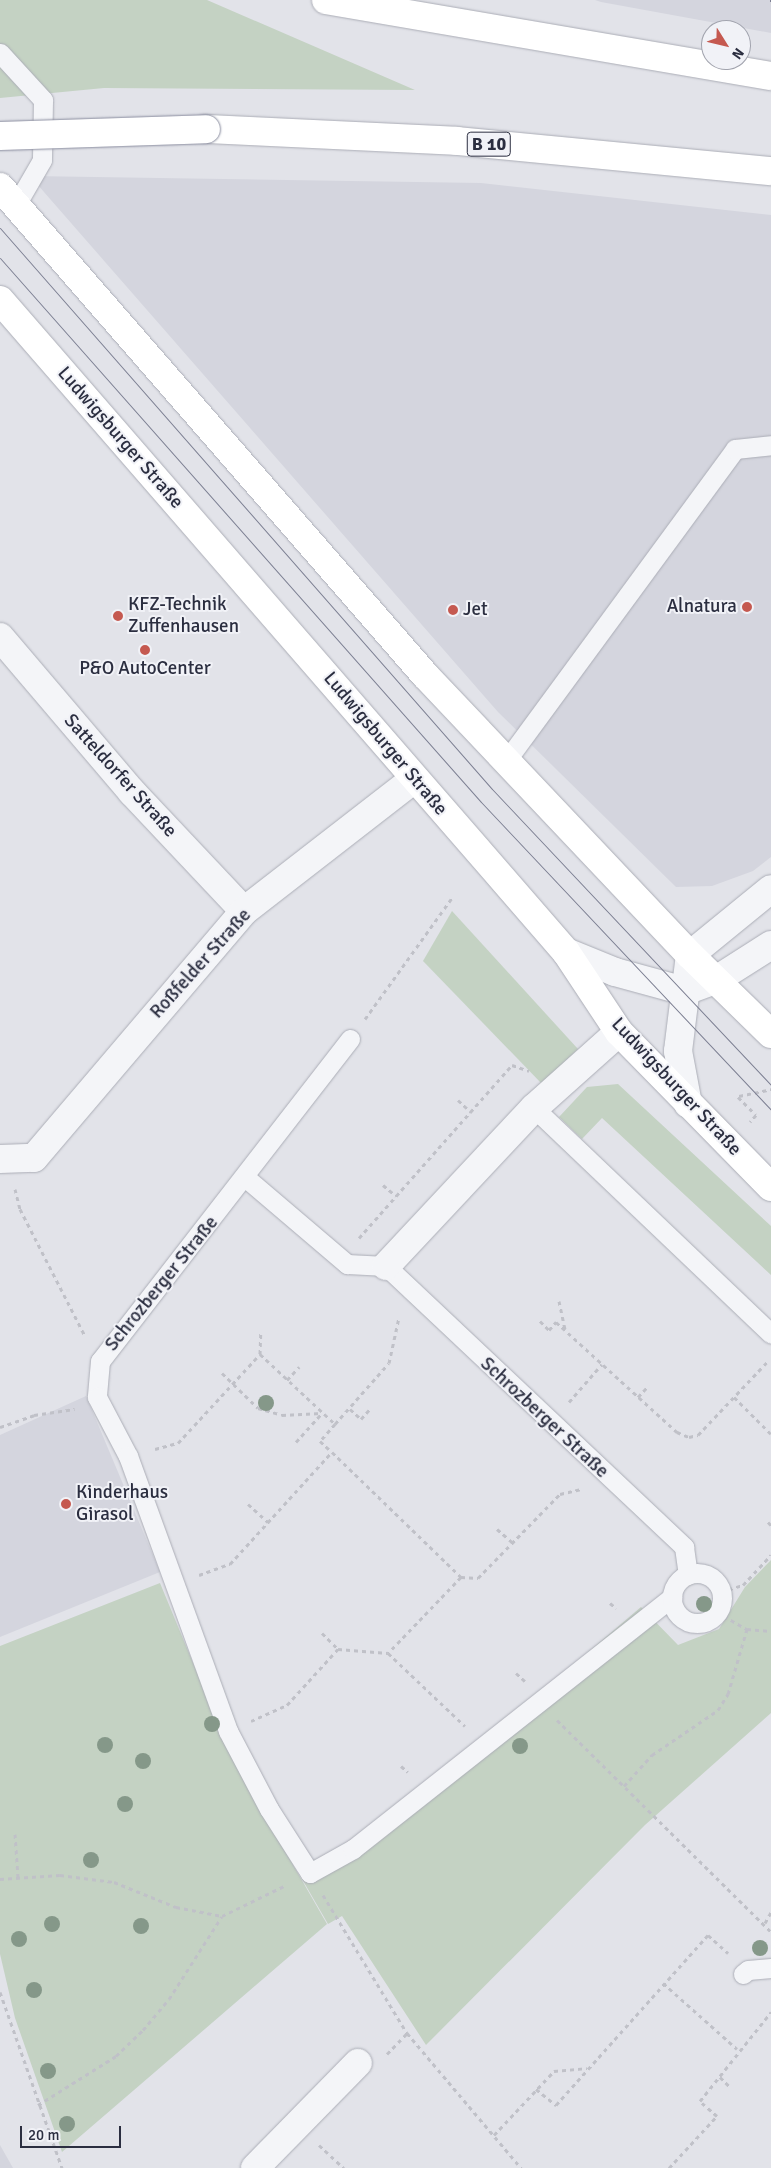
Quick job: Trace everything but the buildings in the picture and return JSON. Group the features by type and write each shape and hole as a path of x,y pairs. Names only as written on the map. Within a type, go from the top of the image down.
{"main road":[{"path":"326,0 771,76"},
{"name":"B 10","path":"0,136 206,129 457,141 771,171"},
{"path":"8,196 300,537 506,761 690,955 771,1034"},
{"name":"Ludwigsburger Straße","path":"0,300 566,952 619,1032 771,1186"}],"street":[{"name":"Satteldorfer Straße","path":"0,637 132,792 244,911"},
{"name":"Roßfelder Straße","path":"4,1160 34,1158 56,1136 244,911 414,779"},
{"path":"688,1104 678,1051 690,955 771,889"},
{"path":"566,952 615,972 685,991 716,980 771,945"},
{"path":"386,1266 534,1108 619,1032"},
{"path":"255,2168 358,2063"}],"lane":[{"path":"0,53 43,100 42,160 8,196"},
{"path":"506,761 735,449 771,445"},
{"name":"Schrozberger Straße","path":"97,1397 100,1361 246,1178 350,1039"},
{"path":"534,1108 771,1334"},
{"path":"246,1178 347,1264 386,1266"},
{"name":"Schrozberger Straße","path":"386,1266 406,1287 684,1547 688,1575"},
{"path":"97,1397 128,1456 228,1731 268,1809 310,1874 353,1849 537,1701 672,1597 677,1583 688,1575 703,1573 715,1580 721,1592 717,1612 700,1624 686,1621 676,1611 672,1597"},
{"path":"746,1972 771,1968"}],"path":[{"path":"350,1039 452,898"},
{"path":"340,1259 512,1065 537,1073"},
{"path":"756,1115 738,1096 771,1089"},
{"path":"458,1100 471,1112"},
{"path":"4,1160 20,1209 100,1361"},
{"path":"383,1185 396,1196"},
{"path":"406,1287 389,1364 320,1441 462,1577 478,1578 560,1494 614,1482"},
{"path":"559,1301 565,1330"},
{"path":"540,1322 549,1330 556,1322 638,1397 689,1437 698,1435 771,1358"},
{"path":"128,1456 178,1443 260,1354 261,1331"},
{"path":"260,1354 335,1424"},
{"path":"572,1398 602,1364"},
{"path":"287,1380 299,1367"},
{"path":"222,1373 258,1408 282,1415 322,1413"},
{"path":"638,1397 649,1385"},
{"path":"0,1427 34,1415 76,1409 97,1397"},
{"path":"734,1397 771,1434"},
{"path":"350,1409 361,1419 371,1408"},
{"path":"296,1442 322,1413"},
{"path":"176,1584 230,1564 332,1452"},
{"path":"248,1504 268,1522"},
{"path":"497,1529 513,1543"},
{"path":"721,1592 743,1585 771,1555"},
{"path":"388,1653 462,1577"},
{"path":"717,1612 747,1629 771,1631"},
{"path":"624,1786 652,1755 718,1710 728,1694 747,1629"},
{"path":"322,1633 338,1649 388,1653 483,1744"},
{"path":"228,1731 288,1705 338,1649"},
{"path":"537,1701 764,1922 771,1932"},
{"path":"14,1834 18,1877"},
{"path":"38,2105 116,2056 143,2030 169,1999 222,1916 310,1874 407,2033 521,2168"},
{"path":"0,1878 60,1875 114,1882 176,1907 222,1916"},
{"path":"764,1922 771,1912"},
{"path":"536,2089 556,2105 587,2068 708,1935 746,1972"},
{"path":"663,1983 737,2050"},
{"path":"0,1992 38,2105 62,2168"},
{"path":"668,2168 717,2116 700,2101 720,2077 737,2050 771,2012"},
{"path":"494,2135 554,2071 587,2068"},
{"path":"720,2077 730,2087"}],"shaded area":[{"path":"595,0 771,0 771,33 751,29 751,20 701,20"},
{"path":"30,176 481,183 771,215 771,857 753,871 712,886 676,887 498,712"},
{"name":"Kinderhaus Girasol","path":"86,1396 160,1572 0,1637 0,1435"},
{"path":"0,2145 13,2168 0,2168"}],"green space":[{"path":"0,0 207,0 415,90 104,88 0,98"},
{"path":"452,911 578,1049 542,1084 423,961"},
{"path":"618,1084 771,1226 771,1275 602,1118 582,1139 559,1117 587,1087"},
{"path":"771,1560 771,1713 645,1825 426,2045 342,1916 328,1924 298,1872 349,1842 485,1740 641,1607 678,1645 719,1629 745,1587"},
{"path":"160,1583 234,1762 327,1924 62,2152 15,2018 0,1954 0,1646"}],"tram line":[{"path":"0,228 492,789 771,1085"},
{"path":"0,258 481,802 771,1110"}],"place":[{"name":"Alnatura","path":"747,607"},
{"name":"Jet","path":"453,610"},
{"name":"KFZ-Technik Zuffenhausen","path":"118,616"},
{"name":"P&O AutoCenter","path":"145,650"},
{"name":"Kinderhaus Girasol","path":"66,1504"}]}
